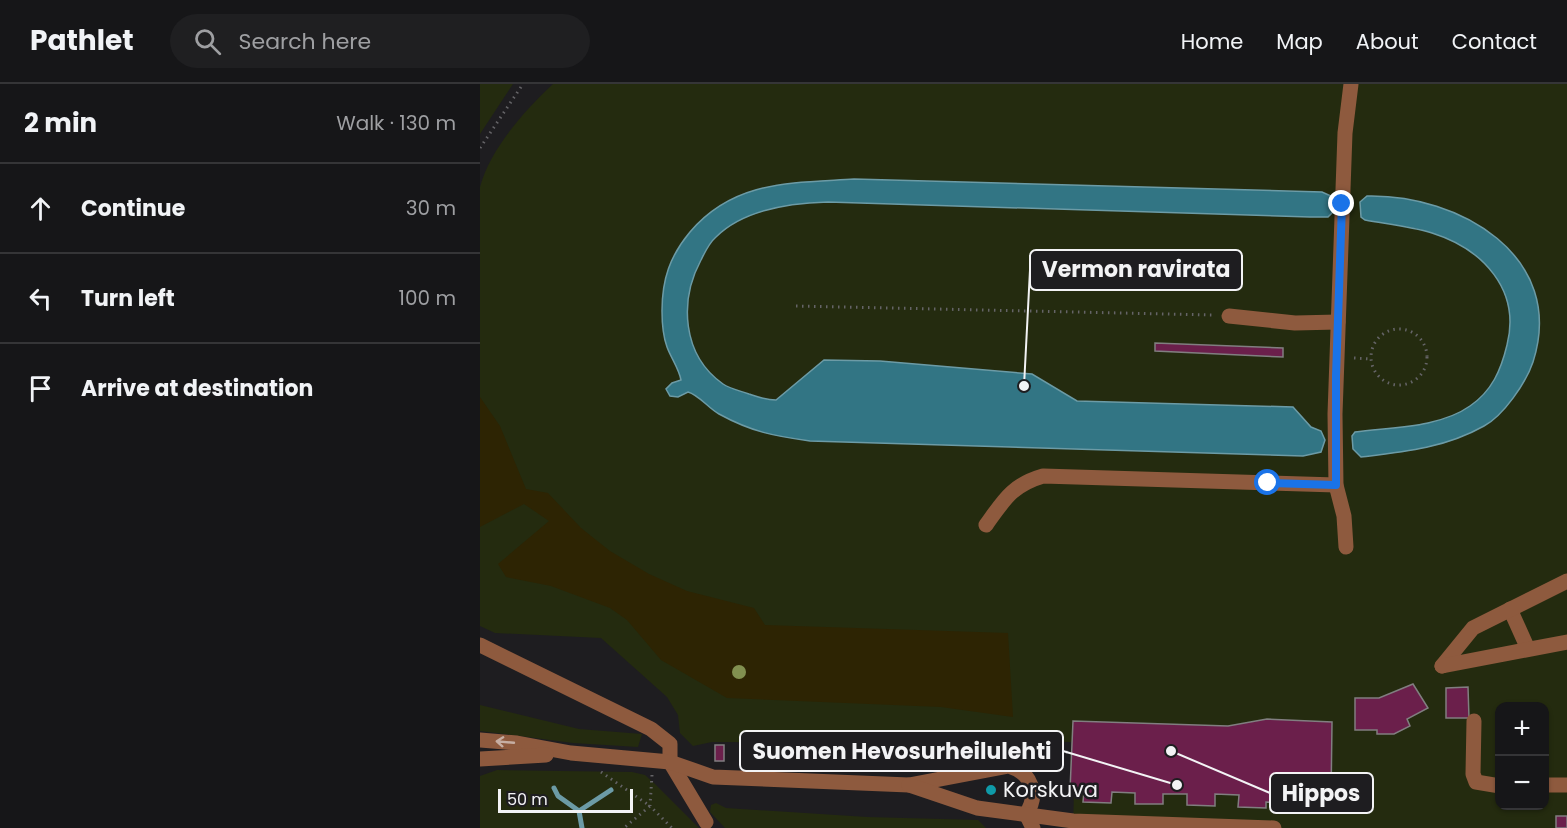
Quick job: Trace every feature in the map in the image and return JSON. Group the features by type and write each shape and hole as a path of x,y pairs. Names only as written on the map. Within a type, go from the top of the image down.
{"street":[{"path":"1346,547 1344,516 1336,485 1338,322 1345,133 1351,84"},
{"path":"1229,316 1295,323 1338,322"},
{"path":"986,525 1006,497 1022,482 1043,476 1336,485"},
{"path":"1567,581 1473,628 1442,666 1567,642"},
{"path":"1510,609 1527,650"},
{"path":"480,645 651,729 670,744 670,762 706,822"},
{"path":"1474,721 1473,774 1476,782 1495,785"},
{"path":"480,740 571,753 670,762 713,777 909,785 1009,766 1023,772 1032,786 1029,821"},
{"path":"480,759 571,753"},
{"path":"909,785 977,808 1029,821 1274,828"},
{"path":"1549,785 1567,785"}],"path":[{"path":"480,148 523,84"},
{"path":"796,306 1229,316"},
{"path":"1391,330 1411,332 1424,345 1426,364 1417,379 1409,383 1391,385 1377,375 1372,368 1371,349 1376,340 1391,330"},
{"path":"1066,752 1071,753"},
{"path":"607,768 595,768 650,806 672,828"},
{"path":"624,828 650,806 652,775 647,772"}],"green space":[{"path":"480,84 513,84 480,134"},
{"path":"553,84 1567,84 1567,828 1073,828 1074,791 1070,790 1071,742 1017,741 1014,746 1006,750 905,747 877,743 712,742 693,746 680,733 678,715 667,697 601,638 495,633 480,626 480,187 500,145 520,118"},
{"path":"480,705 579,729 642,734 638,747 573,743 480,731"},
{"path":"497,770 632,772 645,775 699,828 480,828 480,776"},
{"path":"716,803 726,808 867,817 978,820 986,828 725,828 710,812 711,805"}],"sand":[{"path":"480,397 500,426 526,489 548,493 581,528 610,551 649,574 687,591 754,608 765,625 1008,633 1013,717 941,707 727,698 661,660 627,620 610,608 551,586 506,577 498,564 549,521 524,504 480,527"}],"water":[{"path":"854,179 1322,192 1331,196 1334,211 1328,217 1310,217 828,202 783,206 768,210 740,220 714,239 701,260 689,293 688,327 692,343 709,372 723,384 732,389 776,400 824,360 880,361 1032,374 1077,401 1293,407 1311,427 1321,431 1325,440 1321,452 1303,456 810,441 774,435 742,425 719,414 688,392 678,397 670,396 666,389 672,383 681,380 667,347 663,329 662,299 668,268 690,232 707,215 725,202 745,193 786,184"},
{"path":"1367,196 1402,198 1437,206 1469,220 1497,239 1520,262 1534,291 1539,324 1530,370 1513,398 1491,421 1469,433 1439,444 1409,451 1361,457 1353,449 1352,436 1355,432 1429,423 1458,413 1478,400 1490,387 1502,363 1510,325 1503,290 1494,274 1482,261 1450,240 1432,233 1365,220 1361,217 1360,202"}],"building":[{"path":"1155,343 1283,348 1283,357 1155,351"},
{"path":"1413,684 1428,708 1407,719 1410,726 1394,734 1377,734 1377,730 1355,730 1355,698 1379,698"},
{"path":"1468,687 1469,718 1446,718 1446,688"},
{"path":"1267,719 1332,722 1331,799 1318,798 1318,809 1288,808 1288,803 1266,802 1266,808 1238,807 1239,795 1215,794 1215,806 1187,805 1187,794 1163,794 1163,804 1135,804 1135,793 1112,792 1111,803 1083,802 1084,791 1070,790 1073,721 1228,726"},
{"path":"715,745 724,745 724,761 715,761"},
{"path":"1556,816 1567,816 1567,828 1556,828"}],"waterway":[{"path":"554,788 558,796 579,811 582,828"},
{"path":"579,811 611,790"}],"place":[{"name":"Vermon ravirata","path":"1024,386"},
{"name":"Hippos","path":"1171,751"},
{"name":"Suomen Hevosurheilulehti","path":"1177,785"},
{"name":"Korskuva","path":"991,790"}],"route":[{"path":"1268,483 1336,485 1335,414 1342,204"}]}
